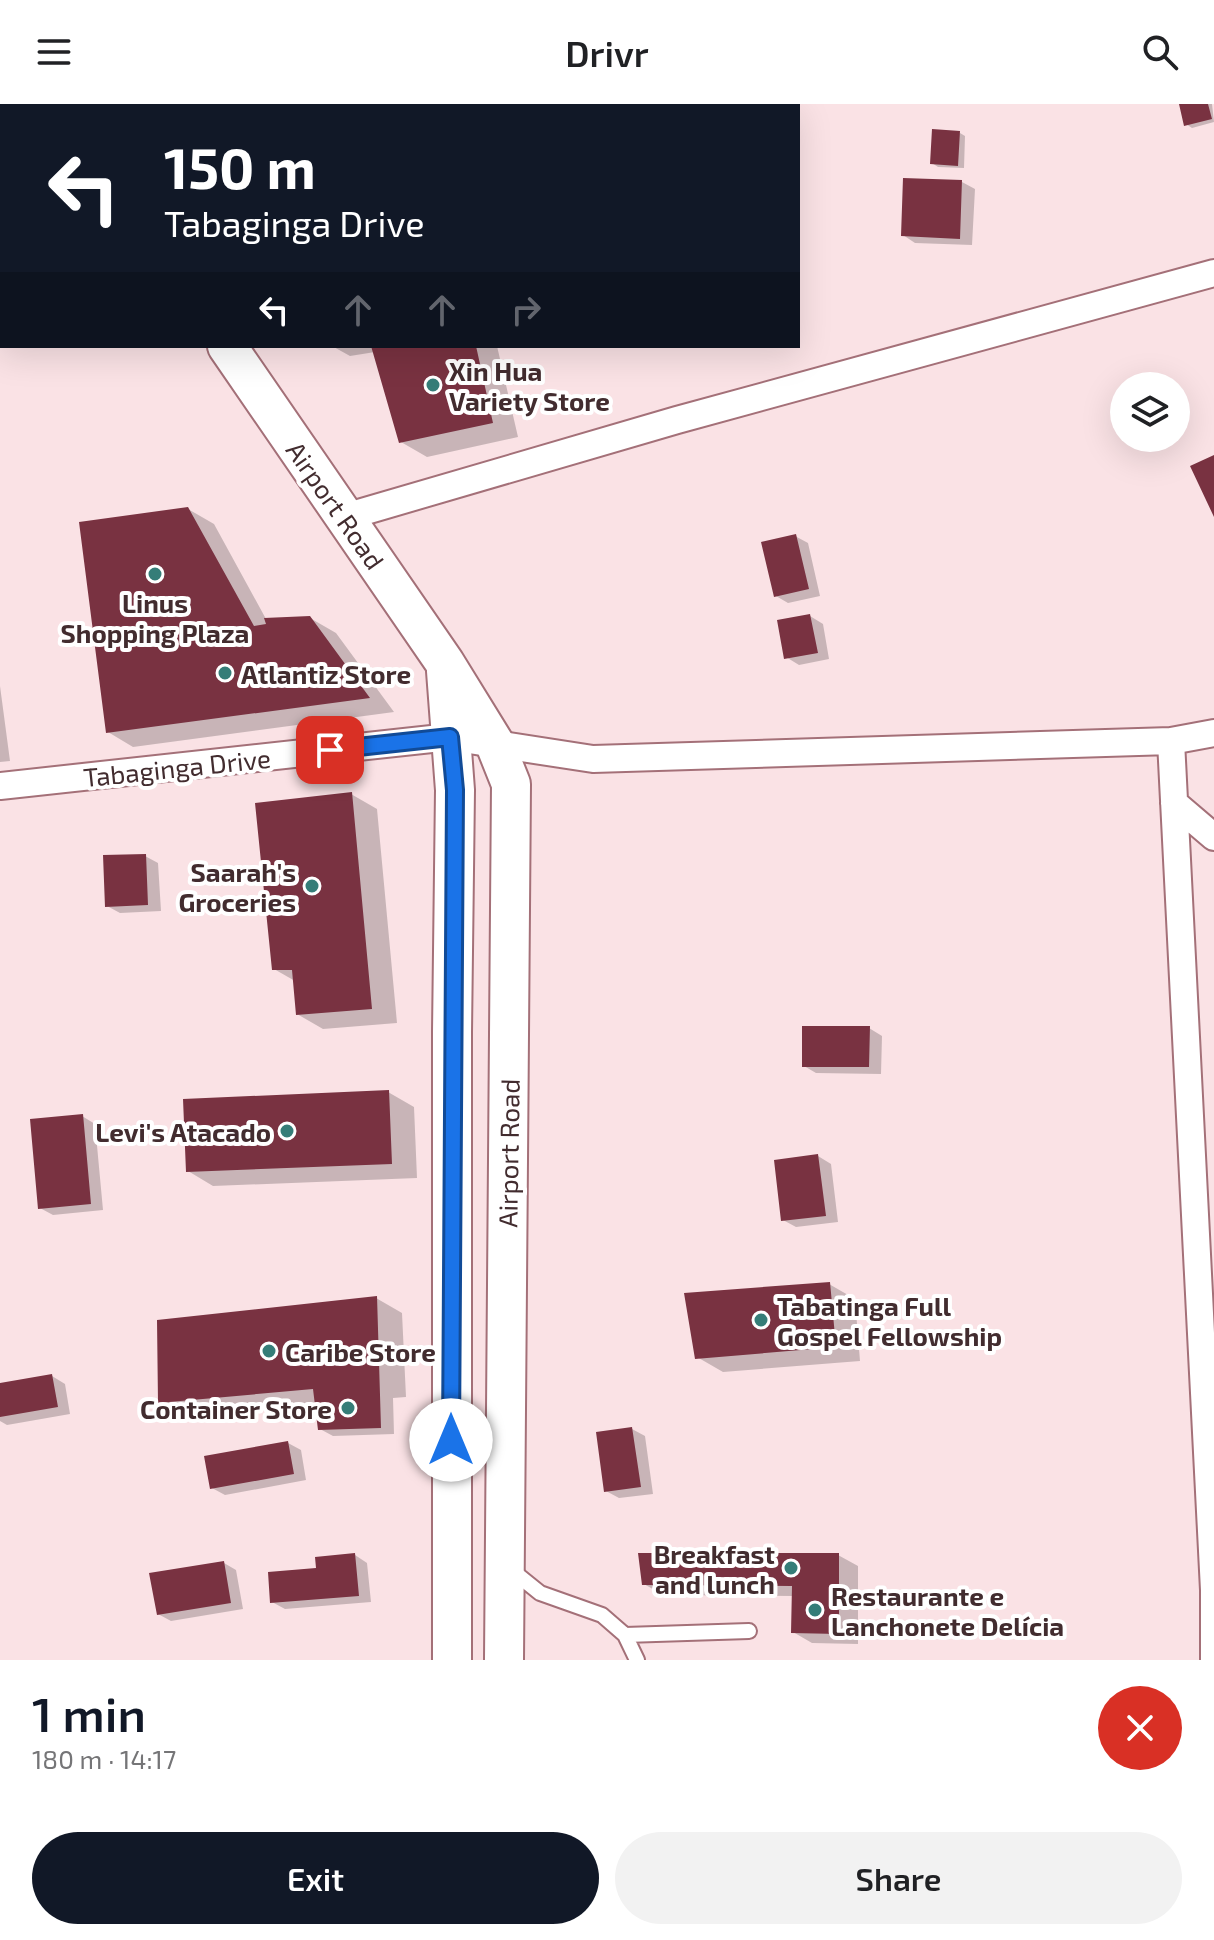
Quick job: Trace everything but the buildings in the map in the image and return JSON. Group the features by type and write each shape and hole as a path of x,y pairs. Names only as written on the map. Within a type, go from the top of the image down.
{"street":[{"path":"345,517 677,420 1214,273"},
{"name":"Airport Road","path":"228,348 445,663 495,744 511,784 504,1660"},
{"path":"445,663 455,790 452,1660"},
{"name":"Tabaginga Drive","path":"0,786 450,737 593,759 1171,741 1214,733"},
{"path":"1171,741 1206,1292 1214,1660"},
{"path":"1174,803 1214,837"}],"lane":[{"path":"503,1564 540,1593 602,1615 625,1635 637,1660"},
{"path":"625,1635 749,1631"}],"place":[{"name":"Xin Hua Variety Store","path":"433,385"},
{"name":"Linus Shopping Plaza","path":"155,574"},
{"name":"Atlantiz Store","path":"225,673"},
{"name":"Saarah's Groceries","path":"312,886"},
{"name":"Levi's Atacado","path":"287,1131"},
{"name":"Tabatinga Full Gospel Fellowship","path":"761,1320"},
{"name":"Caribe Store","path":"269,1351"},
{"name":"Container Store","path":"348,1408"},
{"name":"Breakfast and lunch","path":"791,1568"},
{"name":"Restaurante e Lanchonete Delícia","path":"815,1610"}],"route":[{"path":"330,750 450,737 455,790 451,1440"}]}
